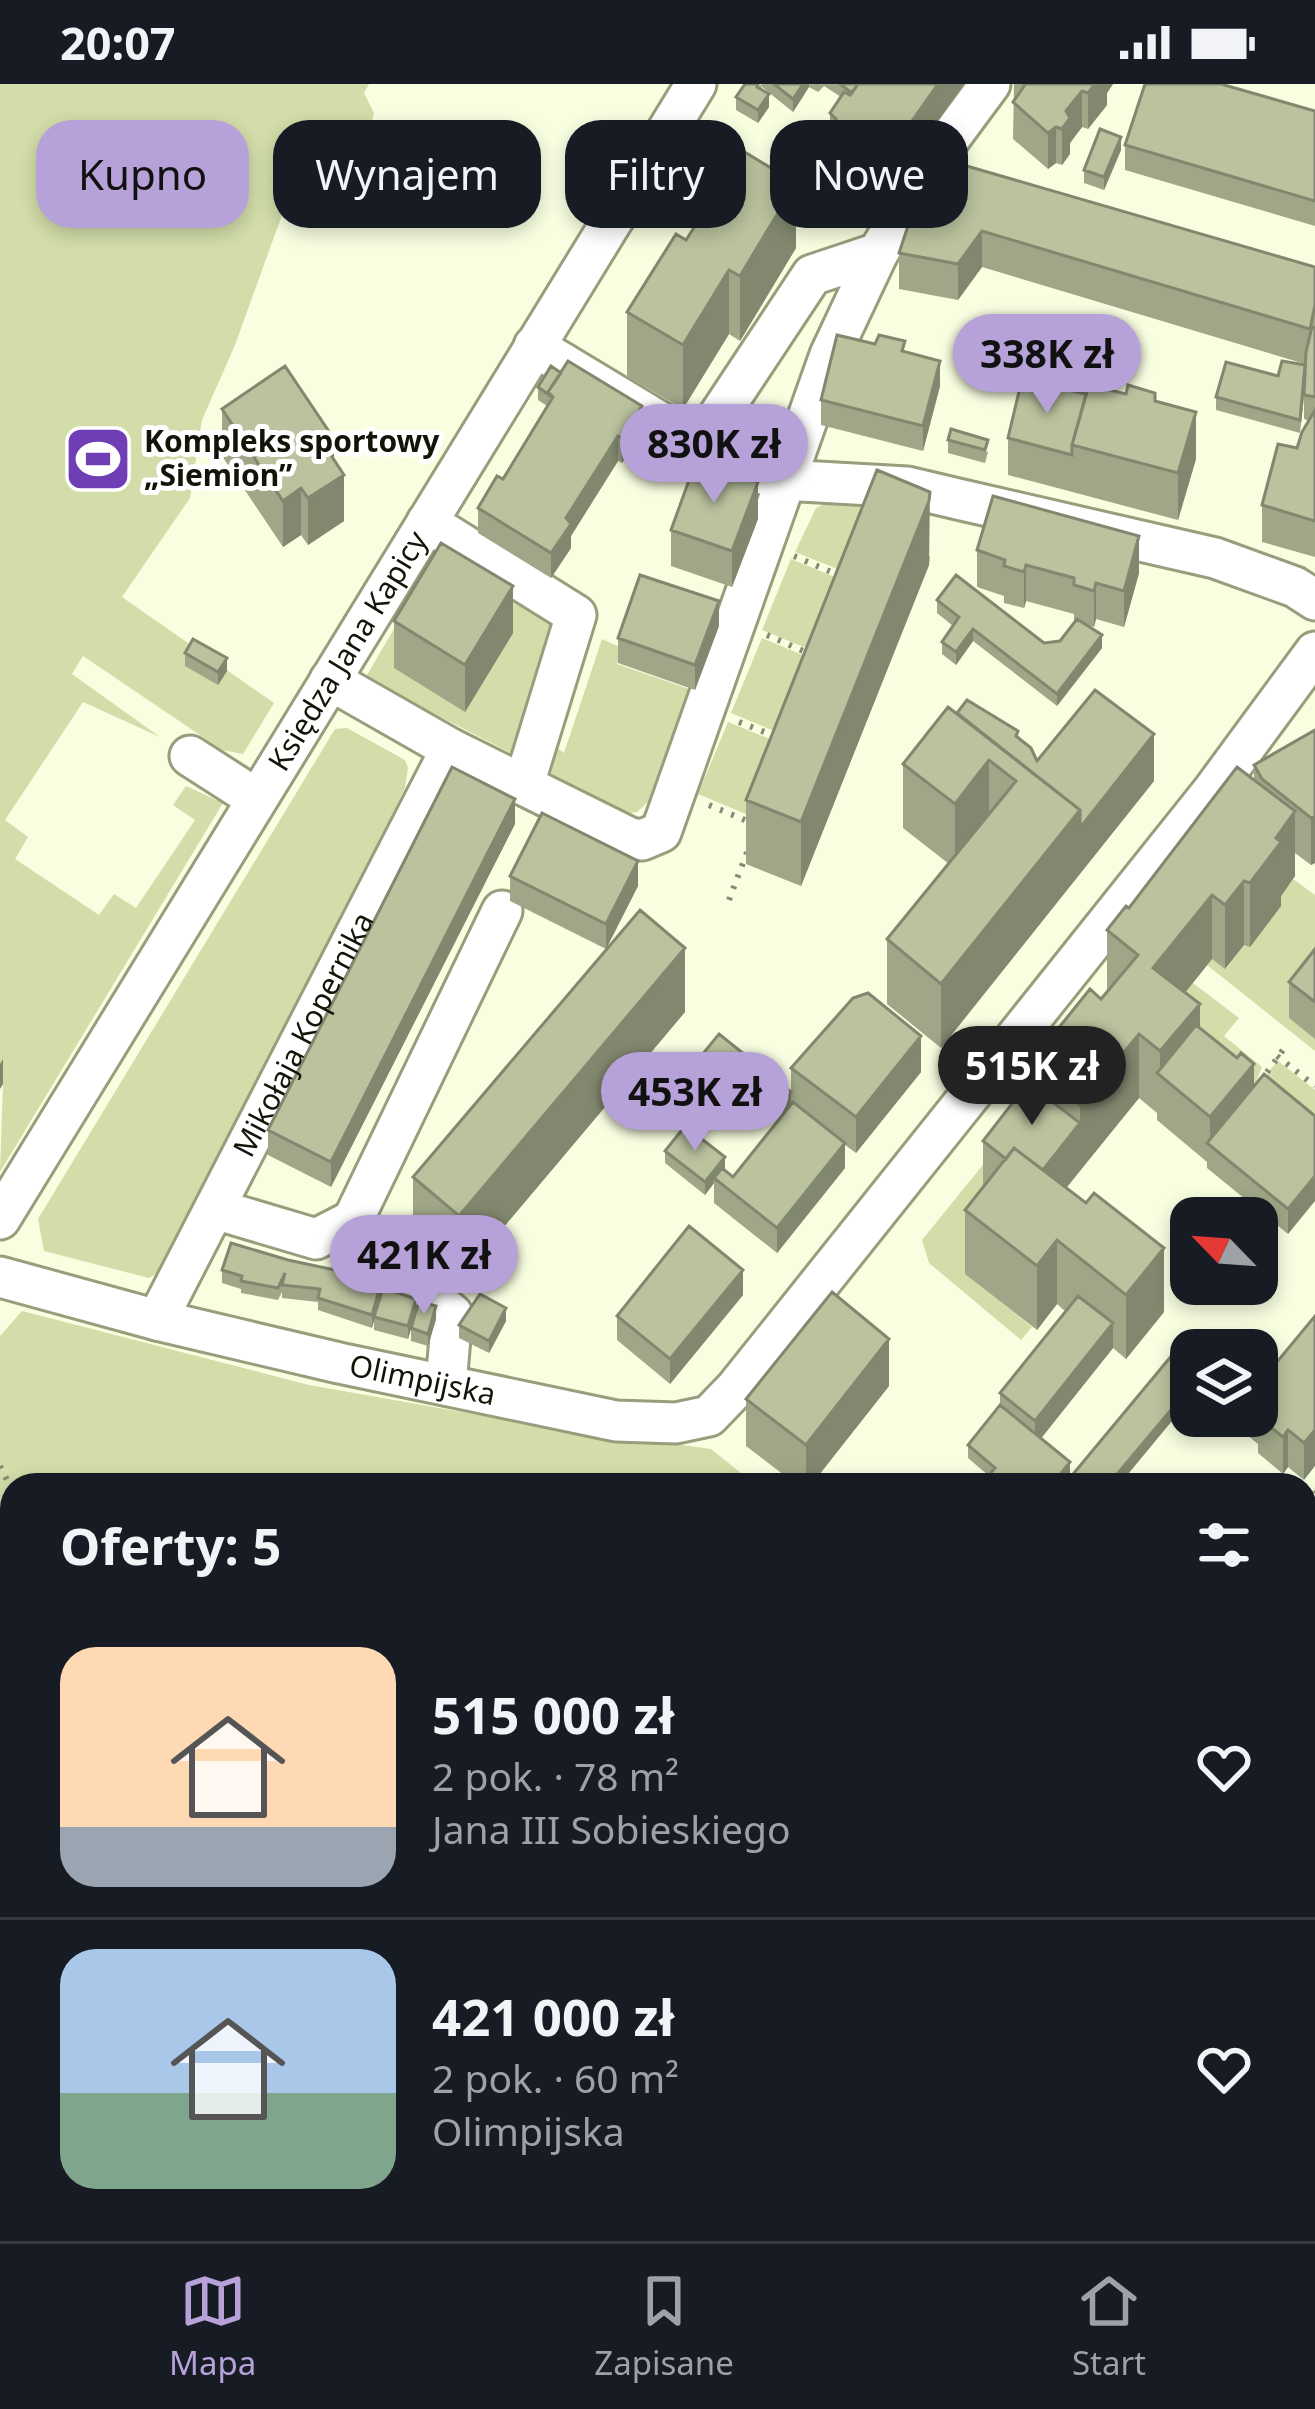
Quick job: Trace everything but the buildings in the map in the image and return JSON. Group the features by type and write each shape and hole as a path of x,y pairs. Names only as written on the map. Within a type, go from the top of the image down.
{"street":[{"name":"Księdza Jana Kapicy","path":"0,1219 696,84"},
{"path":"963,120 990,84"},
{"path":"968,171 978,174"},
{"path":"330,680 451,749 630,838 642,840 661,832 830,355 893,228"},
{"path":"700,444 812,274 878,253"},
{"path":"534,346 756,472 783,480 884,485 944,496 1215,558 1295,587 1315,600"},
{"path":"427,522 576,615 524,784"},
{"path":"1212,792 1315,652"},
{"path":"1212,792 1294,746"},
{"name":"Mikołaja Kopernika","path":"157,1320 451,749"},
{"path":"190,756 257,799"},
{"name":"Olimpijska","path":"0,1277 157,1320 616,1421 676,1423 709,1416 1212,792"},
{"path":"214,1209 316,1239 353,1220 502,911"},
{"path":"343,1226 452,1314 446,1385"}],"path":[{"path":"789,554 853,580"},
{"path":"758,631 823,659"},
{"path":"724,716 790,742"},
{"path":"706,803 761,826"},
{"path":"729,900 751,843"},
{"path":"1257,1090 1263,1072 1288,1043"},
{"path":"1276,1056 1315,1087"}],"green space":[{"path":"0,84 369,84 364,93 374,113 372,120 273,120 273,228 277,228 202,420 190,498 122,597 274,703 243,754 222,750 83,656 72,674 160,737 83,702 5,820 28,837 15,859 99,915 114,894 136,908 195,820 173,805 186,786 223,803 0,1172"},
{"path":"828,502 879,502 850,574 795,552 816,508"},
{"path":"443,545 559,614 522,759 367,675"},
{"path":"791,559 847,582 818,653 762,630"},
{"path":"762,638 817,661 786,736 731,713"},
{"path":"602,639 622,648 617,664 689,689 648,802 637,812 629,813 551,774 557,748 564,753"},
{"path":"728,722 782,744 753,817 698,794"},
{"path":"347,728 405,760 405,788 173,1264 149,1278 44,1251 38,1219 335,729"},
{"path":"1293,879 1315,895 1315,1051 1207,965 1212,959 1226,969 1244,945 1250,946 1280,907 1276,902"},
{"path":"1193,983 1239,1018 1224,1036 1262,1067 1247,1104 1153,1032"},
{"path":"1278,1061 1315,1090 1315,1141 1254,1110 1269,1071"},
{"path":"1003,1140 966,1274 1032,1327 1021,1340 929,1263 922,1240"},
{"path":"22,1311 309,1385 711,1449 741,1473 0,1473 0,1336"}],"place":[{"name":"Kompleks sportowy „Siemion”","path":"98,459"}]}
